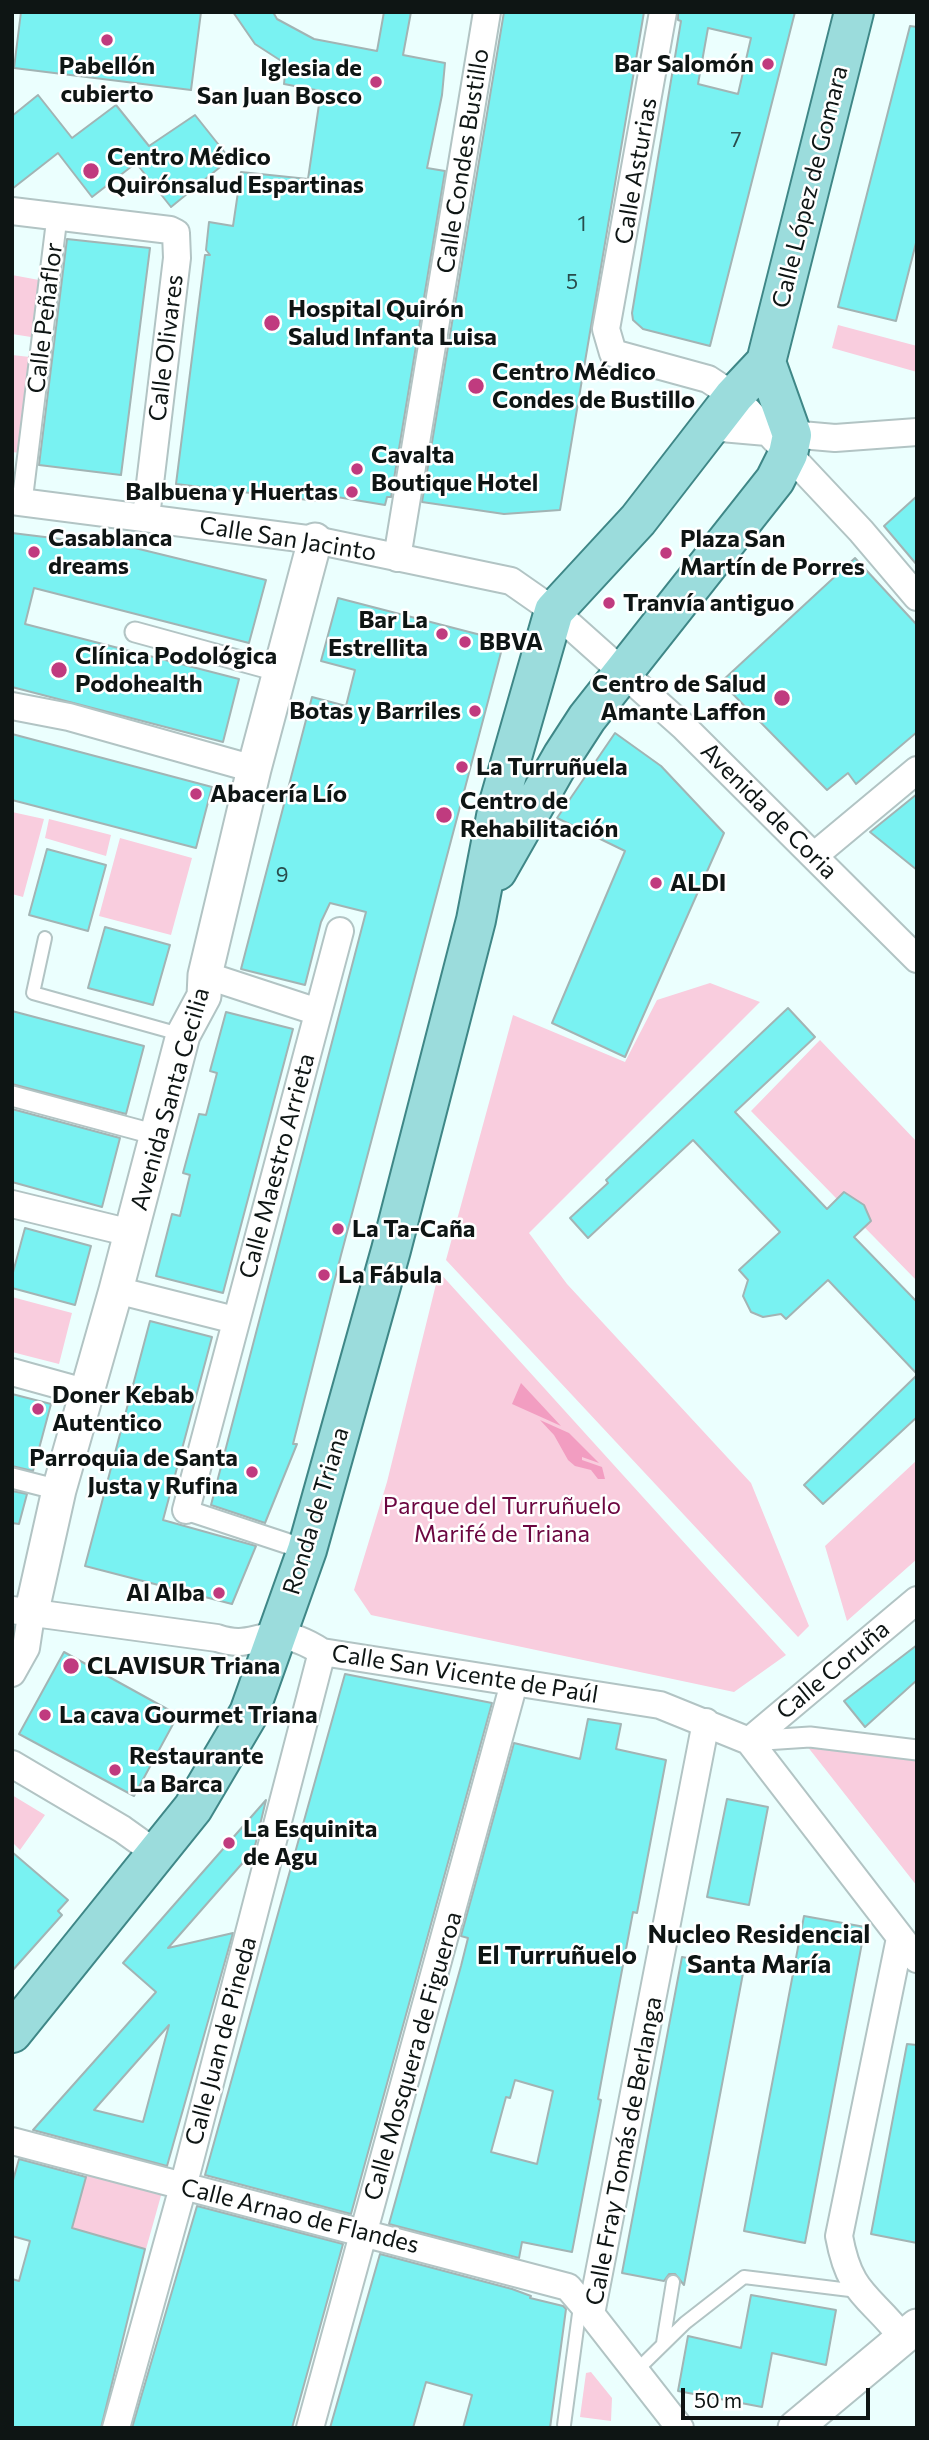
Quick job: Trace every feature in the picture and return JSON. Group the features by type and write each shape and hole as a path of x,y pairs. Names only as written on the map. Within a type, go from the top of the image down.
{"main road":[{"name":"Calle López de Gomara","path":"766,362 854,12"},
{"path":"557,614 638,520 734,396 766,362"},
{"path":"623,671 763,497 783,441 766,362"},
{"name":"Ronda de Triana","path":"12,2033 193,1808 249,1713 307,1550 391,1250 476,920 498,806 557,614"},
{"name":"Ronda de Triana","path":"476,920 503,856 562,755 623,671"}],"street":[{"name":"Calle Condes Bustillo","path":"397,558 488,12"},
{"name":"Calle Asturias","path":"663,12 606,330 613,353 708,379 734,396"},
{"name":"Calle Olivares","path":"12,211 170,230 176,233 178,240 146,517"},
{"name":"Calle Peñaflor","path":"17,501 57,217"},
{"path":"734,396 783,441 917,597"},
{"path":"710,427 783,441 917,432"},
{"name":"Calle San Jacinto","path":"17,501 315,540 511,581 557,614"},
{"name":"Avenida Santa Cecilia","path":"21,1613 88,1393 183,1035 204,996 205,975 254,769 315,540"},
{"name":"Avenida de Coria","path":"557,614 623,671 815,855 917,959"},
{"name":"Ronda de Triana","path":"503,856 554,677 557,614"},
{"path":"135,632 281,672"},
{"path":"12,706 69,717 254,769"},
{"path":"815,855 917,770"},
{"name":"Calle Maestro Arrieta","path":"186,1510 340,930"},
{"path":"205,975 318,1012"},
{"path":"12,1096 157,1135"},
{"path":"12,1203 131,1234"},
{"path":"116,1290 235,1320"},
{"path":"12,1372 88,1393"},
{"path":"12,1478 59,1490"},
{"path":"186,1510 307,1550"},
{"name":"Calle Coruña","path":"749,1741 917,1600"},
{"path":"12,1674 26,1648 21,1613"},
{"name":"Calle San Vicente de Paúl","path":"21,1613 217,1638 233,1644 251,1643 277,1636 307,1642 323,1652 660,1705 749,1741"},
{"name":"Calle Juan de Pineda","path":"116,2428 183,2187 323,1652"},
{"name":"Calle Mosquera de Figueroa","path":"310,2428 514,1683"},
{"name":"Calle Fray Tomás de Berlanga","path":"680,2428 586,2308 706,1722"},
{"path":"749,1741 810,1737 917,1750"},
{"path":"749,1741 917,1959"},
{"path":"12,1764 122,1829 157,1854"},
{"path":"794,2428 910,2332 887,2318 858,2291 845,2267 839,2236 901,1938"},
{"name":"Calle Arnao de Flandes","path":"12,2141 568,2287 586,2308"}],"lane":[{"path":"46,938 33,993 183,1035"},
{"path":"636,2371 663,2343 744,2277 858,2291"},
{"path":"663,2343 673,2282"},
{"path":"564,2425 586,2308"}],"green space":[{"path":"12,275 39,280 31,337 12,334"},
{"path":"838,325 917,346 917,372 832,348"},
{"path":"12,355 30,357 20,453 12,452"},
{"path":"12,812 44,819 23,897 12,894"},
{"path":"49,819 111,835 106,856 45,838"},
{"path":"120,838 192,858 171,935 99,916"},
{"path":"710,983 760,1002 529,1233 567,1284 751,1483 809,1626 798,1637 446,1260 513,1015 625,1062 657,1000"},
{"path":"820,1040 917,1142 917,1281 751,1111"},
{"name":"Parque del Turruñuelo Marifé de Triana","path":"439,1272 786,1655 734,1692 371,1615 354,1590 387,1482"},
{"path":"12,1297 72,1313 59,1364 12,1352"},
{"path":"917,1460 917,1559 847,1621 825,1546"},
{"path":"807,1746 917,1758 917,1886"},
{"path":"12,1795 45,1815 20,1850 12,1842"},
{"path":"87,2173 162,2192 146,2249 72,2228"},
{"path":"591,2372 612,2398 611,2421 580,2417 586,2373"}],"shaded area":[{"path":"521,1383 561,1426 512,1404"},
{"path":"540,1420 569,1433 599,1463 582,1457 582,1460 602,1467 605,1479 598,1479 591,1470 575,1466 568,1460 554,1435"}],"building":[{"name":"Pabellón cubierto","path":"21,12 201,12 191,90 14,68"},
{"path":"233,12 273,12 277,19 314,39 377,51 384,12 411,12 403,55 445,63 442,95 427,168 445,171 391,497 387,497 385,505 319,494 317,501 176,484 205,255 210,255 206,250 209,222 233,226 241,172 308,179 321,91 284,84 286,64 255,44"},
{"path":"504,12 644,12 560,510 504,514 422,502"},
{"path":"678,12 795,12 710,346 643,329 633,320 632,313 681,21 678,20","holes":["708,28 751,38 738,94 698,84"]},
{"path":"910,26 917,27 917,239 896,321 838,307"},
{"path":"38,95 72,138 116,105 149,146 195,115 230,159 171,207 136,163 92,197 58,153 12,189 12,116"},
{"path":"67,239 150,248 121,475 39,465"},
{"path":"917,496 917,565 884,526"},
{"path":"12,533 135,548 266,580 249,643 34,588 25,624 239,679 223,742 12,687"},
{"path":"855,558 917,625 917,732 856,784 848,773 827,790 721,682"},
{"path":"338,598 504,641 341,1255 293,1444 297,1444 265,1523 211,1505 366,912 330,903 321,922 305,985 241,969 312,697 346,706 355,670 321,661"},
{"name":"ALDI","path":"615,733 661,766 724,833 625,1057 552,1023 625,851 557,818"},
{"path":"12,734 212,787 196,848 12,800"},
{"path":"917,794 917,870 870,832"},
{"path":"47,849 106,865 88,931 29,915"},
{"path":"105,927 170,945 153,1005 88,988"},
{"path":"788,1008 815,1037 735,1112 827,1209 844,1192 864,1205 871,1221 854,1237 917,1302 917,1374 828,1280 786,1319 781,1314 763,1317 751,1312 743,1296 748,1280 739,1270 780,1232 693,1140 588,1238 570,1218 608,1183 606,1180"},
{"path":"12,1011 144,1046 126,1114 12,1084"},
{"path":"226,1012 293,1029 223,1293 156,1276 172,1214 180,1216 190,1175 183,1173 199,1114 206,1115 217,1073 210,1071"},
{"path":"12,1109 120,1138 102,1207 12,1182"},
{"path":"25,1228 91,1246 75,1305 12,1288 12,1276"},
{"path":"150,1321 212,1337 163,1520 256,1546 232,1604 85,1566"},
{"path":"917,1375 917,1417 823,1504 804,1485"},
{"path":"12,1394 51,1404 33,1471 12,1466"},
{"path":"12,1491 27,1494 19,1524 12,1523"},
{"path":"917,1645 917,1680 865,1727 844,1701"},
{"path":"64,1652 178,1715 134,1796 19,1734"},
{"path":"345,1674 492,1703 351,2214 205,2175"},
{"path":"588,1719 621,1724 616,1749 666,1760 637,1913 633,1912 572,2252 522,2242 519,2258 389,2224 461,1966 468,1938 461,1936 514,1743 580,1759","holes":["515,2080 553,2091 537,2164 491,2152 506,2097 510,2098"]},
{"path":"727,1799 768,1807 749,1905 707,1897"},
{"path":"266,1800 254,1850 168,1948 233,1933 167,2166 33,2130 156,1992 123,1963","holes":["169,2025 143,2122 94,2110"]},
{"path":"12,1852 68,1900 58,1911 62,1915 12,1971"},
{"path":"804,1916 865,1927 805,2243 744,2231"},
{"path":"682,1957 744,1968 684,2285 675,2274 669,2274 664,2281 622,2273"},
{"path":"907,2044 917,2045 917,2243 871,2234"},
{"path":"19,2159 86,2177 72,2228 145,2249 101,2428 12,2428 12,2279 19,2281 30,2241 12,2236 12,2184"},
{"path":"197,2206 343,2244 292,2428 132,2428"},
{"path":"380,2254 512,2289 531,2296 530,2298 566,2309 550,2428 463,2428 472,2395 426,2382 413,2428 330,2428"},
{"path":"751,2295 836,2310 826,2365 772,2353 762,2407 678,2391 688,2336 741,2348"}],"place":[{"name":"Pabellón cubierto","path":"107,40"},
{"name":"Bar Salomón","path":"768,64"},
{"name":"Iglesia de San Juan Bosco","path":"376,82"},
{"name":"Centro Médico Quirónsalud Espartinas","path":"91,171"},
{"name":"Hospital Quirón Salud Infanta Luisa","path":"272,323"},
{"name":"Centro Médico Condes de Bustillo","path":"476,386"},
{"name":"Cavalta Boutique Hotel","path":"357,469"},
{"name":"Balbuena y Huertas","path":"352,492"},
{"name":"Casablanca dreams","path":"34,552"},
{"name":"Plaza San Martín de Porres","path":"666,553"},
{"name":"Tranvía antiguo","path":"609,603"},
{"name":"Bar La Estrellita","path":"442,634"},
{"name":"BBVA","path":"465,642"},
{"name":"Clínica Podológica Podohealth","path":"59,670"},
{"name":"Centro de Salud Amante Laffon","path":"782,698"},
{"name":"Botas y Barriles","path":"475,711"},
{"name":"La Turruñuela","path":"462,767"},
{"name":"Abacería Lío","path":"196,794"},
{"name":"Centro de Rehabilitación","path":"444,815"},
{"name":"ALDI","path":"656,883"},
{"name":"La Ta-Caña","path":"338,1229"},
{"name":"La Fábula","path":"324,1275"},
{"name":"Doner Kebab Autentico","path":"38,1409"},
{"name":"Parroquia de Santa Justa y Rufina","path":"252,1472"},
{"name":"Al Alba","path":"219,1593"},
{"name":"CLAVISUR Triana","path":"71,1666"},
{"name":"La cava Gourmet Triana","path":"45,1715"},
{"name":"Restaurante La Barca","path":"115,1770"},
{"name":"La Esquinita de Agu","path":"229,1843"}],"district":[{"name":"Nucleo Residencial Santa María","path":"759,1949"},
{"name":"El Turruñuelo","path":"557,1955"}]}
